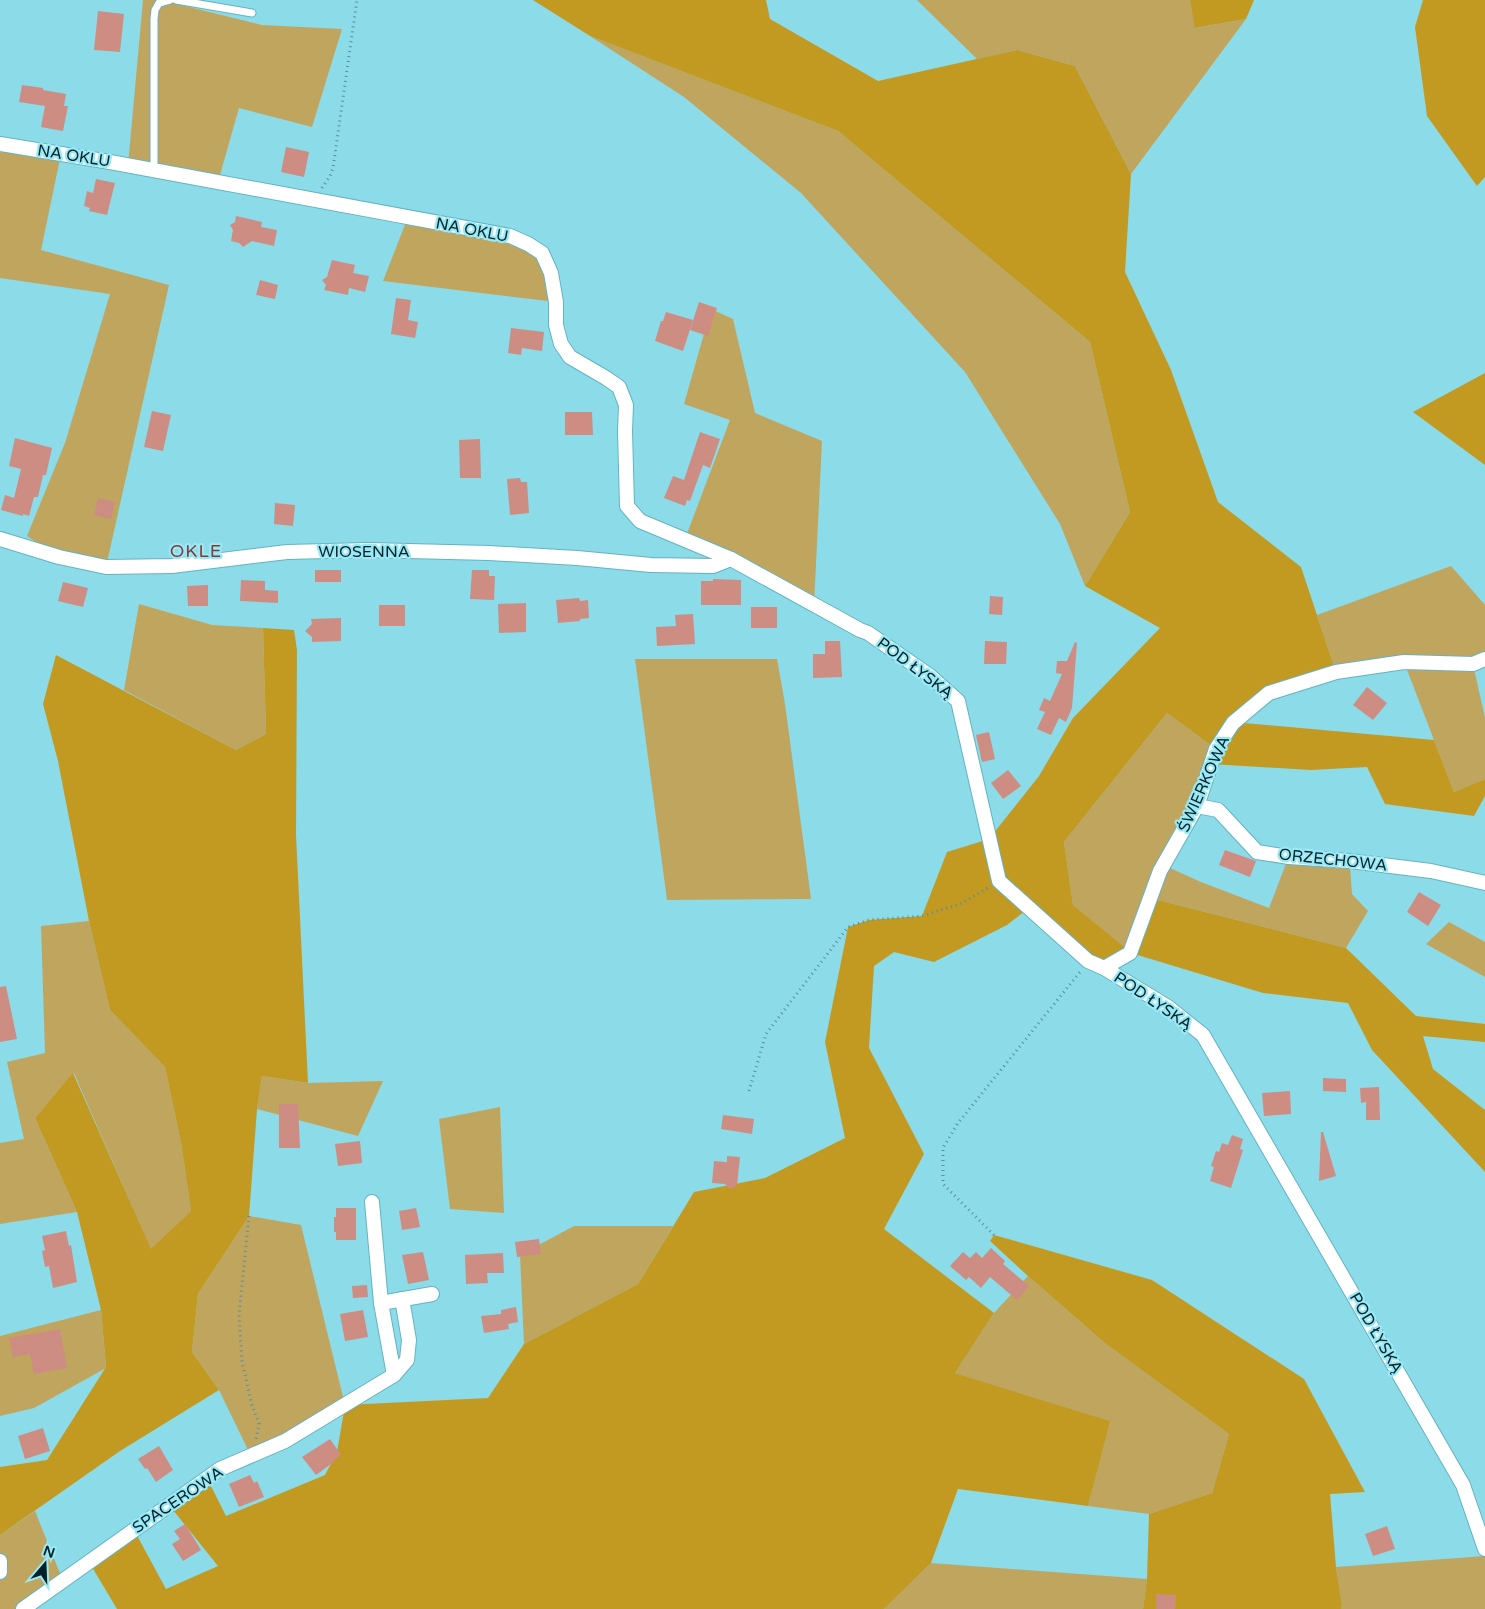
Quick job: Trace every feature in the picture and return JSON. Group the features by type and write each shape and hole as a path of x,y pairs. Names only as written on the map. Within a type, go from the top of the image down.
{"street":[{"name":"NA OKLU","path":"0,144 154,170 510,236 528,244 542,253 551,273 556,302 556,325 561,344 570,357 619,387 626,406 627,506 640,521 731,560"},
{"name":"WIOSENNA","path":"0,538 59,557 106,567 172,566 287,552 368,550 489,553 577,558 651,565 713,566 731,560"},
{"name":"POD ŁYSKĄ","path":"731,560 868,633 930,676 958,701 999,881 1088,961 1104,968 1168,1007 1203,1035 1459,1477 1485,1549"},
{"name":"ŚWIERKOWA","path":"1104,968 1130,952 1160,871 1197,806 1216,749 1233,723 1269,693 1336,672 1404,662 1473,664 1485,659"},
{"name":"ORZECHOWA","path":"1197,806 1218,810 1257,852 1421,870 1485,883"},
{"path":"372,1202 381,1303 394,1375"},
{"path":"381,1303 432,1294"},
{"name":"SPACEROWA","path":"23,1609 220,1469 285,1441 394,1375 407,1360 409,1340 402,1299"},
{"path":"0,1561 0,1572"}],"lane":[{"path":"154,170 154,19 155,10 159,3 170,0"},
{"path":"176,0 252,13"}],"path":[{"path":"312,199 326,184 333,168 357,0"},
{"path":"749,1091 766,1034 848,927 869,920 922,916 960,904 999,881"},
{"path":"994,1235 942,1184 943,1148 958,1123 1088,961"},
{"path":"249,1216 239,1315 242,1362 252,1405 259,1424 251,1456"}],"shaded area":[{"path":"143,0 161,0 262,25 342,29 312,127 239,108 218,182 128,165"},
{"path":"533,0 766,0 770,19 878,81 1017,50 1075,66 1131,174 1125,272 1171,370 1218,502 1301,567 1336,672 1269,693 1233,722 1434,740 1454,792 1485,779 1485,796 1474,816 1385,804 1367,767 1311,770 1211,764 1216,749 1167,713 1064,842 1073,905 1130,952 1150,898 1346,948 1416,1016 1485,1024 1485,1042 1423,1036 1433,1069 1485,1110 1485,1172 1372,1050 1348,1003 1263,993 1131,953 1104,968 1029,908 1007,925 934,962 894,952 874,966 869,1048 924,1154 884,1229 994,1313 955,1373 1110,1421 1088,1506 958,1489 931,1563 884,1609 117,1609 89,1562 134,1530 166,1589 218,1566 169,1505 207,1478 226,1516 325,1475 337,1452 345,1405 488,1398 524,1344 638,1284 694,1192 765,1178 845,1138 825,1042 848,927 869,920 922,916 947,852 989,839 1039,776 1073,718 1160,628 1085,586 1130,512 1090,342 838,131 590,36"},
{"path":"917,0 1190,0 1196,28 1246,19 1131,174 1075,66 1017,50 977,59"},
{"path":"1190,0 1254,0 1246,19 1195,28"},
{"path":"1423,0 1485,0 1485,177 1477,186 1427,116 1415,27"},
{"path":"590,36 838,131 1090,342 1130,512 1085,586 1060,524 965,372 801,193 684,97"},
{"path":"0,144 61,154 41,250 169,285 106,567 59,557 27,536 65,443 110,294 0,278"},
{"path":"408,217 510,236 542,253 556,302 383,281"},
{"path":"711,309 733,319 755,413 822,441 814,605 685,539 730,420 684,404"},
{"path":"1485,373 1485,465 1413,412"},
{"path":"1451,566 1485,605 1485,658 1473,664 1485,718 1485,779 1454,792 1404,662 1336,672 1317,615"},
{"path":"139,604 212,625 263,628 266,734 236,750 124,690"},
{"path":"263,628 294,630 297,650 296,835 308,1083 262,1076 257,1109 249,1216 198,1294 192,1352 219,1390 120,1451 0,1535 0,1467 47,1460 106,1367 101,1310 77,1212 35,1118 73,1073 151,1249 191,1211 181,1143 165,1067 110,1010 89,921 58,761 43,704 56,655 236,750 266,734"},
{"path":"635,659 777,659 785,704 811,899 667,900"},
{"path":"1167,713 1216,749 1160,871 1130,953 1073,905 1064,842"},
{"path":"1287,861 1350,865 1352,894 1368,911 1346,948 1154,899 1170,868 1269,908"},
{"path":"89,921 110,1010 165,1067 181,1143 191,1211 151,1250 74,1073 35,1118 77,1212 0,1224 0,1143 24,1139 7,1062 45,1053 41,926"},
{"path":"1449,922 1485,942 1485,977 1426,944"},
{"path":"262,1076 308,1083 383,1081 358,1136 257,1109"},
{"path":"500,1107 504,1213 450,1209 439,1119"},
{"path":"249,1216 301,1225 345,1405 251,1456 219,1390 192,1352 198,1294"},
{"path":"574,1226 673,1226 638,1284 524,1344 520,1255"},
{"path":"994,1235 1152,1280 1304,1379 1365,1492 1330,1494 1341,1609 1143,1609 1147,1579 1149,1514 1212,1493 1229,1434 1106,1344 990,1241"},
{"path":"1028,1276 1106,1344 1229,1434 1212,1493 1149,1514 1088,1506 1109,1421 955,1373 994,1313"},
{"path":"101,1310 106,1368 34,1408 0,1416 0,1336"},
{"path":"35,1511 63,1581 23,1609 0,1609 0,1535"},
{"path":"1485,1556 1485,1609 1341,1609 1336,1567"},
{"path":"931,1563 1147,1579 1143,1609 884,1609"}],"building":[{"path":"98,11 124,14 120,52 94,50"},
{"path":"22,85 66,94 64,106 68,106 63,131 41,127 45,106 19,102"},
{"path":"286,147 309,152 304,177 281,172"},
{"path":"96,179 115,183 107,215 89,211 90,208 84,206 87,191 93,193"},
{"path":"236,216 262,222 261,227 277,230 274,246 252,241 243,247 239,243 231,241 233,230 230,225 235,222"},
{"path":"332,260 355,265 353,273 369,276 365,292 349,288 348,295 324,290 326,285 322,280 327,277"},
{"path":"260,280 278,285 275,299 256,295"},
{"path":"396,298 411,300 408,320 418,322 415,338 391,334"},
{"path":"699,302 717,308 708,336 690,330"},
{"path":"666,312 693,320 683,351 655,341"},
{"path":"511,328 544,332 542,351 522,348 521,355 508,353"},
{"path":"152,411 171,415 163,451 144,447"},
{"path":"565,412 592,412 593,435 565,435"},
{"path":"700,432 720,439 710,468 703,465 690,501 687,500 685,506 664,498 673,476 684,480"},
{"path":"15,438 52,448 46,475 43,475 38,497 34,497 29,516 1,510 5,495 14,498 21,469 9,466"},
{"path":"480,439 481,478 460,478 459,440"},
{"path":"520,478 521,482 527,482 529,513 510,515 507,479"},
{"path":"98,498 115,502 111,519 94,515"},
{"path":"275,503 295,505 293,526 274,524"},
{"path":"315,570 341,570 341,582 315,582"},
{"path":"472,570 489,570 489,576 495,576 494,600 470,599"},
{"path":"713,579 741,580 741,605 701,605 701,581 713,581"},
{"path":"241,580 265,581 265,590 278,591 278,603 240,601"},
{"path":"63,582 88,588 83,607 58,601"},
{"path":"208,585 208,606 188,606 187,586"},
{"path":"990,596 1003,597 1002,615 989,614"},
{"path":"579,598 580,601 588,600 589,618 580,619 580,621 558,623 556,600"},
{"path":"526,603 526,632 499,633 498,604"},
{"path":"379,605 405,605 405,626 379,626"},
{"path":"751,607 777,607 777,628 751,628"},
{"path":"693,614 695,644 657,646 656,627 676,626 675,615"},
{"path":"341,618 341,641 312,642 312,637 305,631 312,624 311,619"},
{"path":"825,641 840,641 842,677 813,678 813,654 825,654"},
{"path":"985,641 1007,642 1006,664 984,664"},
{"path":"1075,642 1077,643 1072,708 1066,722 1059,718 1051,735 1037,729 1045,712 1039,710 1044,698 1050,701 1062,674 1056,673 1057,661 1067,661"},
{"path":"1367,687 1387,703 1373,720 1353,705"},
{"path":"989,732 995,759 982,762 976,735"},
{"path":"1008,770 1021,786 1003,799 991,783"},
{"path":"1225,850 1256,861 1250,877 1219,865"},
{"path":"1419,892 1441,905 1428,926 1407,912"},
{"path":"6,986 17,1039 0,1042 0,987"},
{"path":"1323,1078 1346,1079 1346,1092 1323,1091"},
{"path":"1379,1087 1380,1120 1366,1120 1366,1102 1361,1103 1360,1088"},
{"path":"1290,1091 1291,1114 1264,1116 1262,1093"},
{"path":"279,1104 298,1104 300,1148 279,1148"},
{"path":"723,1115 754,1119 752,1134 721,1129"},
{"path":"1321,1132 1323,1132 1336,1176 1319,1181"},
{"path":"1232,1135 1243,1139 1240,1149 1243,1150 1231,1188 1210,1181 1214,1167 1211,1166 1216,1151 1219,1152 1222,1143 1228,1145"},
{"path":"360,1141 362,1163 338,1166 335,1144"},
{"path":"727,1156 740,1157 737,1185 733,1188 728,1188 725,1184 712,1183 714,1161 727,1162"},
{"path":"336,1208 356,1208 356,1240 336,1240 334,1217 336,1217"},
{"path":"416,1208 420,1227 402,1230 399,1211"},
{"path":"66,1231 69,1246 71,1245 77,1282 53,1288 49,1266 45,1267 42,1251 45,1250 42,1236"},
{"path":"539,1239 541,1254 517,1257 515,1242"},
{"path":"991,1248 1005,1261 1003,1264 1029,1286 1017,1300 990,1277 981,1288 969,1277 966,1280 950,1266 963,1252 970,1258 976,1252 982,1258"},
{"path":"423,1252 429,1280 408,1284 402,1255"},
{"path":"503,1253 504,1273 487,1273 488,1283 466,1284 465,1255"},
{"path":"367,1285 368,1297 353,1298 352,1286"},
{"path":"516,1307 518,1322 508,1324 509,1329 484,1333 481,1316 501,1314 501,1310"},
{"path":"363,1310 368,1337 345,1341 340,1314"},
{"path":"60,1329 67,1368 34,1374 30,1354 13,1357 9,1338"},
{"path":"43,1428 50,1451 25,1459 18,1436"},
{"path":"330,1439 341,1455 316,1475 302,1457"},
{"path":"159,1446 173,1470 156,1482 147,1468 145,1469 138,1459"},
{"path":"250,1475 254,1483 257,1481 264,1497 239,1507 229,1484"},
{"path":"185,1524 201,1550 183,1561 172,1544 180,1539 174,1531"},
{"path":"1387,1526 1395,1549 1373,1556 1365,1534"},
{"path":"1156,1594 1176,1595 1175,1609 1156,1609"}],"district":[{"name":"OKLE","path":"196,551"}]}
